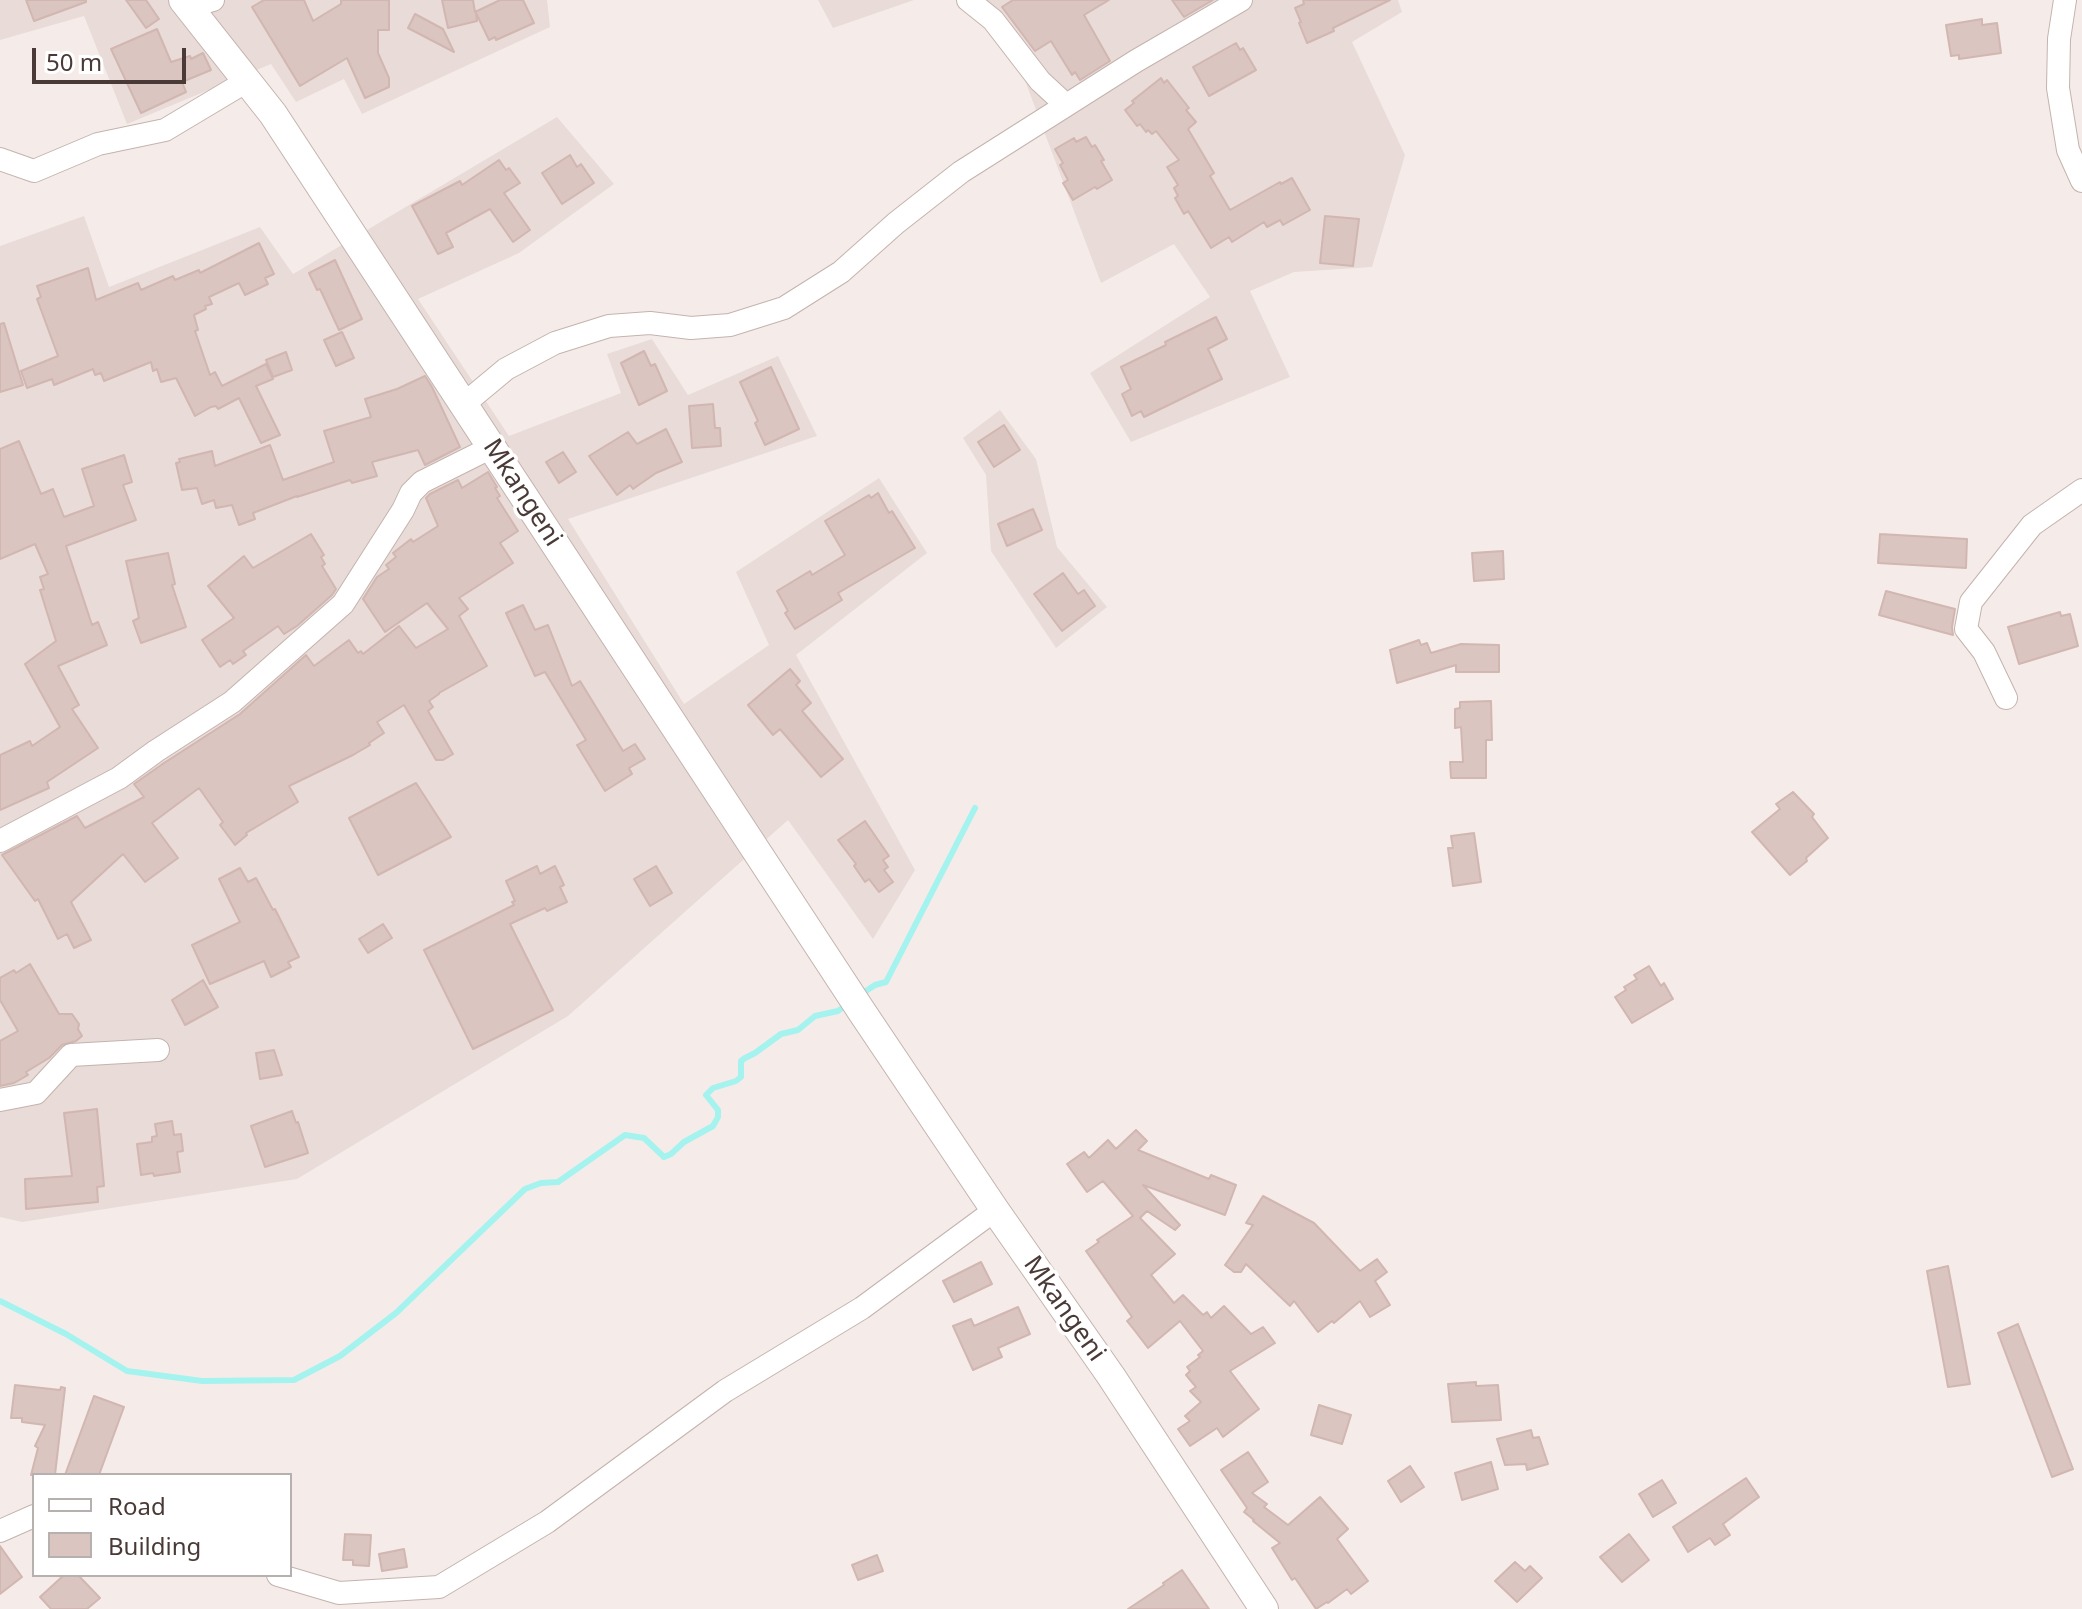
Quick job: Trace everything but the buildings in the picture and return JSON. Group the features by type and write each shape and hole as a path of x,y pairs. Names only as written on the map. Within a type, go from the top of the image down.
{"street":[{"path":"968,0 993,20 1040,81 1066,105"},
{"path":"464,404 506,369 555,343 609,326 650,323 691,328 730,325 784,308 841,272 896,223 961,172 1136,61 1241,0"},
{"name":"Mkangeni","path":"195,2 247,81 273,114 857,1003 995,1210 1111,1376 1259,1606"},
{"path":"2070,5 2059,39 2058,88 2068,150 2082,181"},
{"path":"0,159 34,171 98,144 165,130 247,81"},
{"path":"0,841 119,778 232,702 343,604 411,493 422,482 492,447"},
{"path":"2006,698 1984,652 1966,629 1971,602 2032,525 2082,490"},
{"path":"0,1100 36,1093 71,1055 158,1050"},
{"path":"285,1577 339,1593 439,1587 547,1522 725,1391 862,1308 995,1210"},
{"path":"0,1531 32,1517"}],"shaded area":[{"path":"0,0 547,0 550,27 362,114 344,79 296,102 271,64 127,124 84,16 0,40"},
{"path":"818,0 914,0 833,28"},
{"path":"987,0 1398,0 1402,12 1352,42 1405,155 1372,267 1294,272 1250,291 1290,377 1131,442 1090,373 1210,297 1174,244 1101,283 1018,62"},
{"path":"557,117 614,184 519,253 418,299 509,436 621,393 607,354 652,339 688,395 778,356 817,436 568,519 684,704 769,645 736,572 879,478 927,553 796,655 915,870 873,939 788,820 568,1016 297,1179 22,1222 0,1217 0,246 84,216 109,287 260,227 293,274"},
{"path":"1000,410 1036,459 1057,547 1107,607 1056,648 991,551 986,475 963,438"}],"waterway":[{"path":"860,995 886,982 975,808"},
{"path":"0,1301 66,1334 127,1371 202,1381 294,1380 340,1356 396,1313 525,1189 541,1183 558,1182 625,1135 644,1138 664,1157 671,1154 684,1142 713,1126 718,1110 706,1095 713,1088 741,1077 741,1061 781,1034 798,1030 815,1016 838,1011 847,1004"}]}
